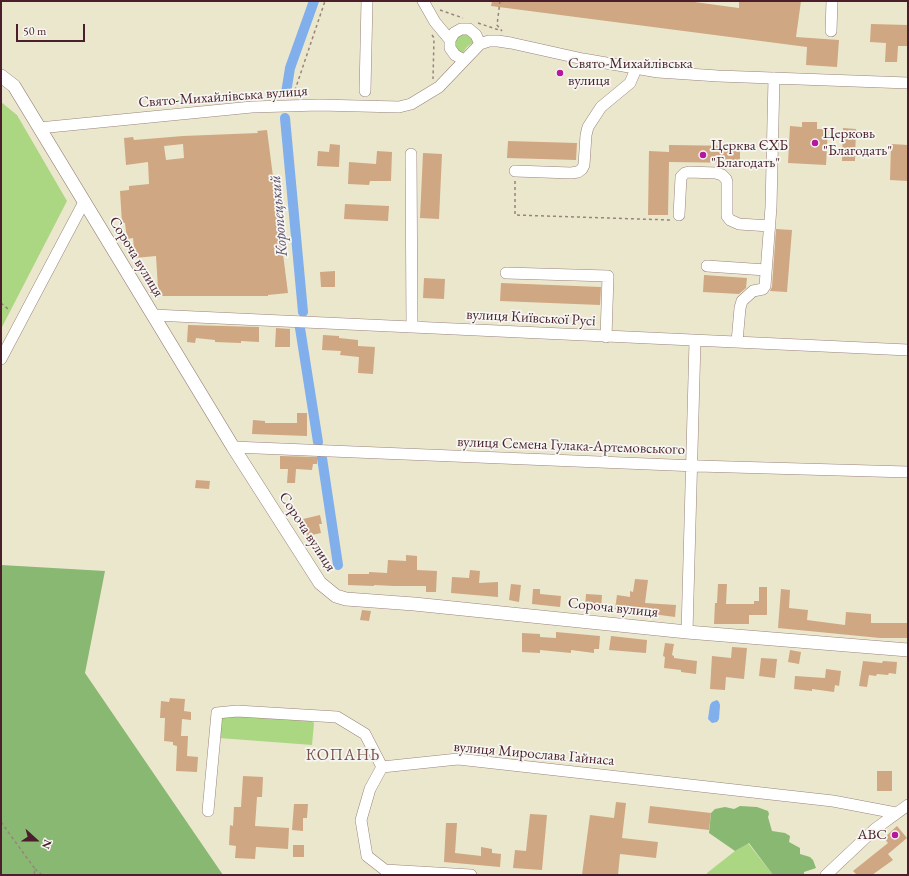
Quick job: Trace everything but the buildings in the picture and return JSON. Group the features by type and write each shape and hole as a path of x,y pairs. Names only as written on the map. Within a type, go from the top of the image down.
{"main road":[{"name":"Сороча вулиця","path":"1,76 14,86 233,447 320,583 336,596 687,632 908,650"}],"street":[{"path":"365,91 367,1"},
{"path":"831,31 832,1"},
{"path":"424,4 433,27 452,36"},
{"path":"480,44 476,35 470,29 461,29 452,36 450,48 452,52 464,60 480,44 489,41 504,42 576,58 636,69 684,74 908,83"},
{"name":"Свято-Михайлівська вулиця","path":"39,128 252,107 319,105 399,107 411,104 430,94 450,77 464,60"},
{"path":"515,171 571,173 578,172 582,169 584,165 588,127 601,107 630,82 636,69"},
{"path":"737,342 742,301 753,291 763,289 765,286 770,226 774,78"},
{"path":"411,154 412,326"},
{"path":"680,215 681,177 685,173 689,172 716,174 722,175 726,178 727,216 730,220 739,224 770,226"},
{"path":"1,359 84,202"},
{"path":"707,266 766,270"},
{"path":"506,272 608,276 606,337"},
{"name":"вулиця Київської Русі","path":"153,315 908,350"},
{"path":"687,632 696,341"},
{"name":"вулиця Семена Гулака-Артемовського","path":"233,447 692,466 908,472"},
{"path":"208,811 217,713 238,711 337,717 365,734 382,767 370,789 361,820 367,856 385,870 471,875"},
{"name":"вулиця Мирослава Гайнаса","path":"382,767 458,759 833,801 896,813"},
{"path":"826,875 875,829 896,813 907,808"}],"path":[{"path":"293,97 324,1"},
{"path":"500,1 497,25 505,32"},
{"path":"433,27 433,79"},
{"path":"515,171 514,215 676,220 680,215"},
{"path":"1,303 8,309"},
{"path":"1,822 35,869 42,875"},
{"path":"34,875 35,869"}],"green space":[{"path":"466,32 475,41 467,47 462,54 456,49 455,39"},
{"path":"1,102 17,115 67,201 1,329"},
{"path":"1,565 105,571 85,673 223,875 1,875"},
{"path":"239,715 310,720 314,723 312,745 219,738 221,718"},
{"path":"740,806 757,807 768,811 772,831 785,833 790,836 789,842 800,848 800,854 810,857 816,868 804,872 804,875 773,875 749,843 735,851 709,833 711,813 715,809 725,807 734,809"},
{"path":"748,843 773,875 707,875 707,873 735,851"}],"water":[{"path":"717,700 720,705 719,719 717,722 712,723 708,719 710,705 712,702"}],"waterway":[{"name":"Коропецький","path":"286,93 290,68 314,1"},
{"name":"Коропецький","path":"285,118 303,312"},
{"name":"Коропецький","path":"300,328 318,442"},
{"name":"Коропецький","path":"322,458 338,565"}],"place":[{"name":"Свято-Михайлівська вулиця","path":"560,73"},
{"name":"Церковь \"Благодать\"","path":"815,143"},
{"name":"Церква ЄХБ \"Благодать\"","path":"703,155"},
{"name":"ABC","path":"895,835"}],"district":[{"name":"КОПАНЬ","path":"343,756"}]}
